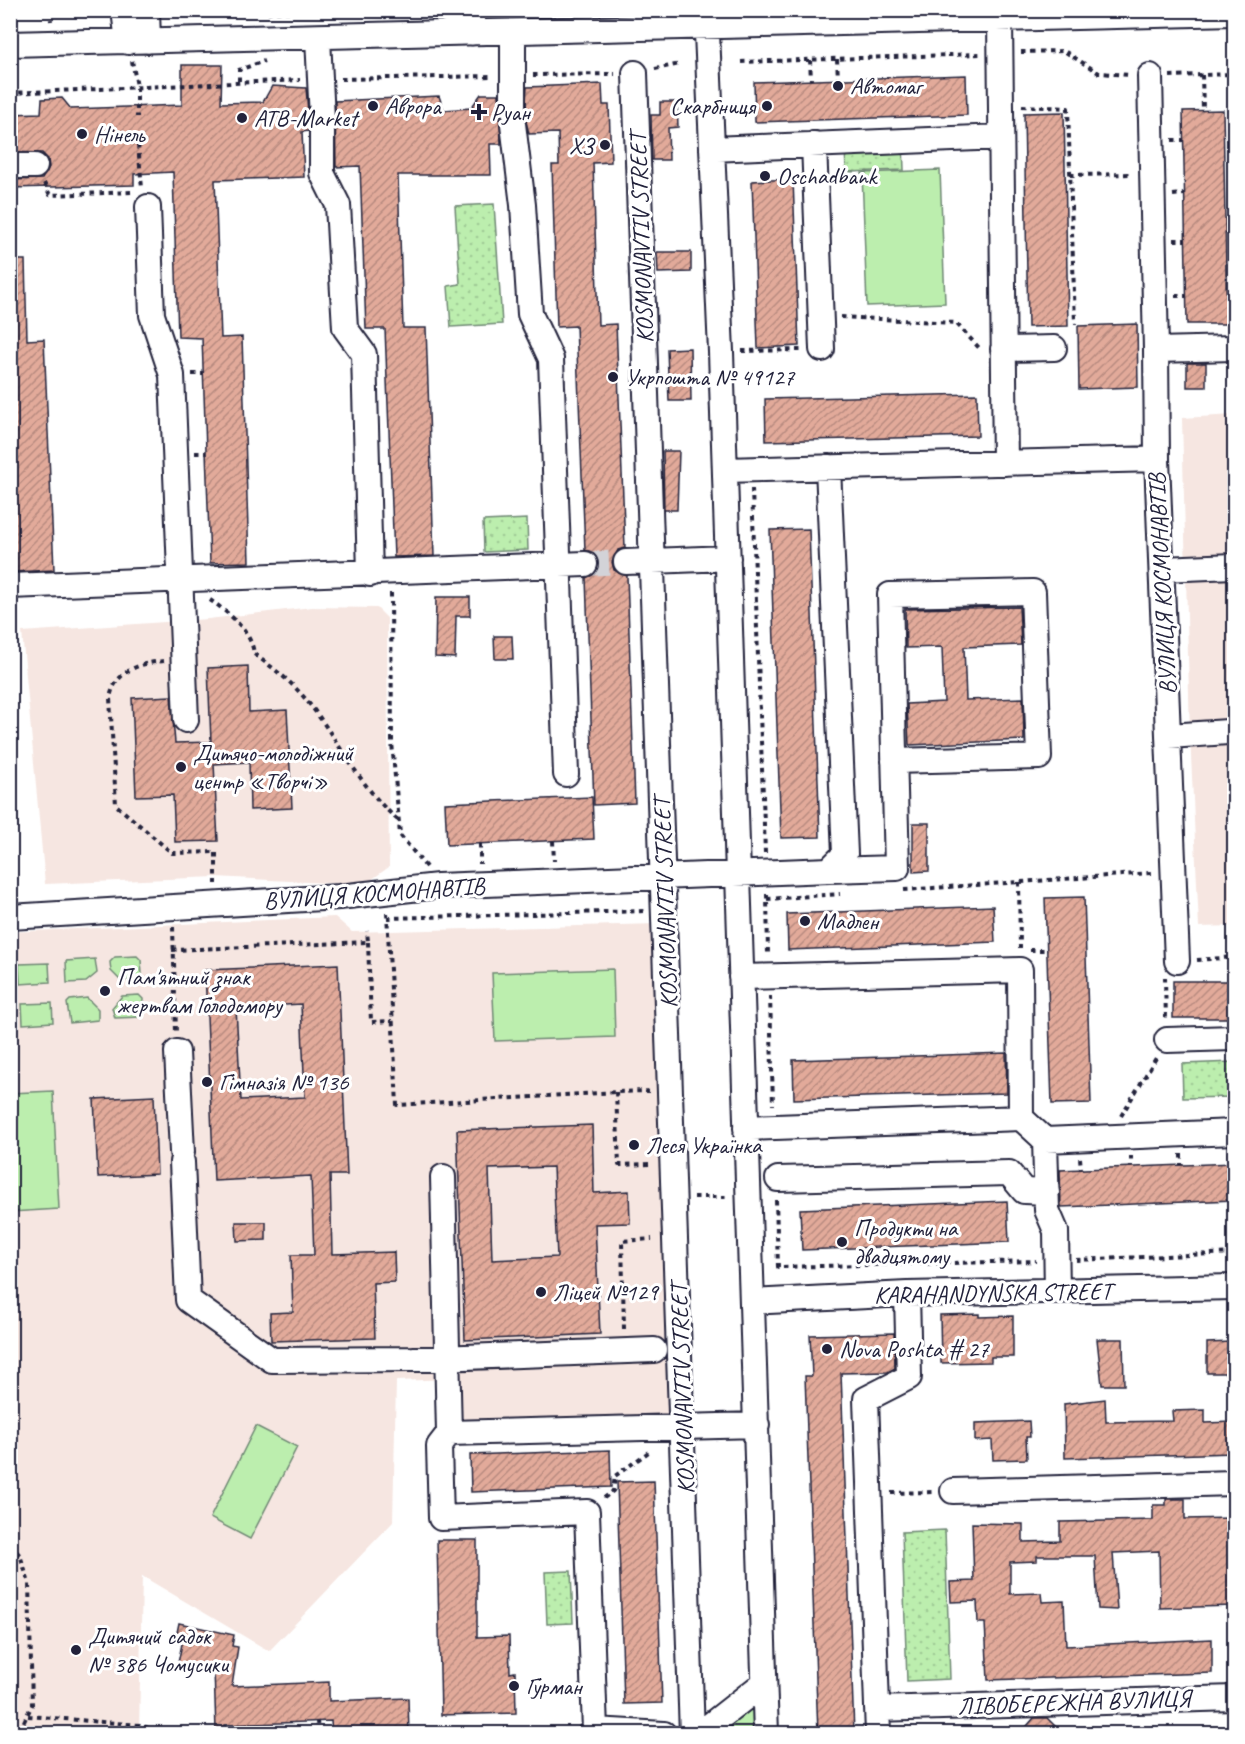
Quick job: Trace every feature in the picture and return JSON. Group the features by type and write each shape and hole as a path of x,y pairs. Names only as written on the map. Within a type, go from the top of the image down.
{"street":[{"path":"138,42 140,12"},
{"path":"10,44 318,38 472,22 513,32 706,19 1000,20 1234,13"},
{"path":"706,19 728,558 723,623 738,874 766,1734"},
{"path":"1000,20 1005,463"},
{"path":"513,32 513,116 523,205 530,314 551,359 566,774"},
{"path":"318,38 322,173 338,205 345,328 364,354 370,574"},
{"name":"KOSMONAVTIV STREET","path":"635,73 692,1734"},
{"path":"1150,76 1157,459"},
{"path":"712,149 1001,137"},
{"path":"814,144 822,349"},
{"path":"10,166 35,166"},
{"path":"148,207 152,315 172,375 186,720"},
{"path":"1004,349 1054,348"},
{"path":"1156,350 1234,348"},
{"name":"ВУЛИЦЯ КОСМОНАВТІВ","path":"725,470 1157,459 1177,961"},
{"path":"828,467 845,854 829,870"},
{"path":"626,562 728,558"},
{"path":"10,586 560,567 585,564"},
{"path":"1162,569 1234,566"},
{"path":"1033,592 1039,758 894,761 890,595 1033,592"},
{"path":"1169,736 1228,732"},
{"name":"ВУЛИЦЯ КОСМОНАВТІВ","path":"10,917 216,904 438,886 897,868 894,761"},
{"path":"741,977 1020,970 1021,1118"},
{"path":"1167,1040 1234,1038"},
{"path":"177,1052 188,1300 272,1360 446,1358 654,1350"},
{"path":"746,1128 1021,1118 1045,1140 1234,1132"},
{"path":"1045,1140 1047,1210 1056,1231 1057,1292"},
{"path":"778,1179 1009,1173 1024,1191 1047,1192"},
{"path":"443,1177 449,1433 439,1446 441,1518 587,1512 593,1732 664,1734"},
{"name":"KARAHANDYNSKA STREET","path":"752,1302 907,1294 1234,1287"},
{"path":"878,1734 866,1399 909,1377 907,1294"},
{"path":"449,1433 757,1425"},
{"path":"953,1491 1234,1483"},
{"path":"699,1734 764,1683"},
{"name":"ЛІВОБЕРЕЖНА ВУЛИЦЯ","path":"877,1708 1234,1698"}],"path":[{"path":"50,10 51,25"},
{"path":"140,12 341,10"},
{"path":"137,117 138,42"},
{"path":"741,63 1064,51 1099,73 1150,76 1234,74"},
{"path":"837,59 838,79"},
{"path":"810,60 811,80"},
{"path":"10,93 239,81 635,73 680,64"},
{"path":"239,70 239,81"},
{"path":"1202,75 1203,110"},
{"path":"1000,106 1068,108 1075,324"},
{"path":"35,166 50,195 143,192 138,145"},
{"path":"1070,175 1110,173"},
{"path":"821,316 956,323 1004,375"},
{"path":"721,352 822,349"},
{"path":"370,574 391,589 392,742 400,835 432,874 450,915"},
{"path":"182,581 226,611 253,643 254,654 284,676 304,697 363,783 399,820"},
{"path":"183,659 138,665 117,679 112,686 110,698 116,805 172,853 216,852 216,904"},
{"path":"893,891 1174,872"},
{"path":"1019,882 1020,970"},
{"path":"386,891 397,1105 647,1091"},
{"path":"739,901 847,894"},
{"path":"173,906 172,950 177,1052"},
{"path":"387,918 665,910"},
{"path":"367,931 371,1022 392,1021"},
{"path":"172,950 368,942"},
{"path":"1177,961 1234,957"},
{"path":"616,1092 619,1165 649,1164"},
{"path":"675,1198 748,1197"},
{"path":"625,1351 622,1241 652,1239"},
{"path":"778,1267 1056,1261 1234,1253"},
{"path":"587,1512 613,1491 615,1476 654,1448"},
{"path":"869,1494 953,1491"},
{"path":"10,1545 20,1555 29,1583 32,1705 18,1734"},
{"path":"28,1716 140,1725 164,1734"},
{"path":"317,1721 318,1734"}],"shaded area":[{"path":"1234,415 1234,926 1199,927 1190,734 1182,418"},
{"path":"312,607 377,608 387,618 389,867 364,885 216,877 45,884 22,632 208,619"},
{"path":"335,917 352,932 659,924 675,1421 469,1427 456,1408 454,1379 396,1381 393,1522 269,1651 142,1576 139,1733 11,1734 11,932"}],"green space":[{"path":"903,143 904,170 846,172 845,146"},
{"path":"940,170 945,303 867,306 862,173"},
{"path":"494,204 502,324 451,327 448,286 460,284 455,206"},
{"path":"1230,430 1234,430 1234,548"},
{"path":"527,519 528,550 484,552 483,521"},
{"path":"137,956 141,960 142,974 139,979 121,981 111,971 110,962 115,957"},
{"path":"95,959 97,973 86,982 67,983 66,961"},
{"path":"49,963 50,982 20,984 19,964"},
{"path":"613,969 615,1037 495,1041 492,973"},
{"path":"139,995 143,999 142,1017 115,1018 112,1008 122,996"},
{"path":"87,998 98,1009 98,1020 70,1023 67,1003 70,1000"},
{"path":"52,1003 53,1022 23,1024 22,1004"},
{"path":"1234,1062 1234,1097 1183,1098 1182,1064"},
{"path":"53,1091 59,1209 11,1212 11,1093"},
{"path":"256,1426 297,1447 250,1539 210,1518"},
{"path":"945,1530 950,1679 907,1681 902,1532"},
{"path":"571,1571 573,1623 547,1624 545,1572"},
{"path":"756,1705 756,1733 712,1733"}],"building":[{"path":"182,65 222,65 221,103 263,102 272,86 306,88 309,124 308,131 302,132 304,177 215,180 221,338 242,337 249,562 210,563 202,338 178,337 173,172 134,174 134,185 10,188 10,180 42,179 49,167 48,159 42,153 10,152 10,114 41,113 42,99 62,98 71,109 182,105"},
{"path":"966,75 967,115 755,122 754,82"},
{"path":"602,84 603,105 609,105 611,162 593,163 598,325 616,324 625,548 618,550 612,562 614,570 627,576 635,803 594,805 586,578 597,571 599,563 592,552 585,550 576,326 557,327 552,165 559,165 558,133 529,134 525,117 527,87"},
{"path":"481,94 499,94 501,144 490,144 491,175 398,175 403,328 426,328 434,556 394,557 385,329 366,329 360,166 336,167 335,101 439,96 444,110 471,108"},
{"path":"660,102 677,102 678,127 668,128 669,160 652,160 651,115 660,115"},
{"path":"1223,110 1227,324 1187,324 1183,111"},
{"path":"1064,112 1068,326 1028,327 1024,113"},
{"path":"793,179 799,346 758,348 752,181"},
{"path":"657,252 691,252 691,272 658,273"},
{"path":"10,260 25,260 27,340 44,339 54,570 12,572"},
{"path":"1137,324 1138,387 1079,389 1078,326"},
{"path":"690,348 691,401 669,401 667,349"},
{"path":"1187,363 1206,363 1206,387 1187,387"},
{"path":"977,394 978,436 766,441 765,399"},
{"path":"663,451 679,451 677,510 664,510"},
{"path":"809,529 820,837 781,838 770,530"},
{"path":"436,597 470,597 470,616 456,616 455,658 435,657"},
{"path":"1019,607 1021,645 964,647 966,700 1023,698 1024,740 909,745 907,704 944,702 942,647 906,648 905,609"},
{"path":"494,636 512,636 513,659 495,659"},
{"path":"248,666 249,712 287,710 292,808 250,810 249,762 214,764 218,841 175,842 173,795 136,796 132,698 171,696 175,743 211,742 208,668"},
{"path":"592,797 594,839 447,845 445,803"},
{"path":"913,823 929,823 929,871 913,872"},
{"path":"1084,897 1091,1103 1052,1104 1045,898"},
{"path":"993,906 995,942 788,950 787,914"},
{"path":"338,964 347,1175 330,1175 332,1254 394,1252 395,1282 373,1283 375,1338 271,1341 270,1313 293,1312 291,1255 314,1255 311,1176 214,1181 205,970","holes":["301,1004 305,1097 241,1100 236,1008"]},
{"path":"1173,981 1234,981 1234,1018 1173,1018"},
{"path":"1006,1053 1007,1093 794,1099 793,1060"},
{"path":"154,1096 157,1174 98,1177 94,1099"},
{"name":"Ліцей №129","path":"592,1125 594,1193 629,1191 630,1223 595,1224 600,1334 465,1340 457,1130","holes":["553,1167 557,1257 492,1260 489,1169"]},
{"path":"1234,1163 1234,1200 1061,1207 1060,1170"},
{"path":"1007,1201 1009,1242 802,1250 800,1209"},
{"path":"236,1222 266,1222 266,1240 237,1241"},
{"path":"979,1314 979,1317 1013,1316 1013,1357 991,1357 991,1362 941,1363 940,1315"},
{"path":"894,1333 895,1368 888,1372 841,1373 854,1734 818,1734 805,1376 812,1376 810,1335"},
{"path":"1097,1339 1123,1339 1124,1385 1102,1385"},
{"path":"1231,1342 1231,1373 1207,1373 1207,1343"},
{"path":"1105,1399 1106,1422 1173,1421 1172,1411 1205,1410 1205,1423 1234,1422 1234,1453 1065,1458 1064,1404"},
{"path":"1029,1421 1030,1437 1026,1437 1027,1459 993,1460 992,1440 975,1441 975,1423"},
{"path":"610,1450 611,1487 471,1492 470,1455"},
{"path":"654,1481 662,1703 624,1704 617,1482"},
{"path":"1166,1499 1185,1499 1185,1519 1232,1518 1233,1606 1160,1608 1159,1551 1113,1553 1117,1610 1098,1609 1095,1556 1037,1556 1037,1561 1010,1562 1010,1594 1041,1593 1042,1602 1064,1601 1066,1646 1212,1639 1212,1673 988,1680 985,1623 978,1623 977,1601 951,1602 950,1582 974,1581 972,1523 1023,1524 1023,1542 1060,1541 1060,1522 1153,1520 1153,1505 1166,1505"},
{"path":"437,1540 477,1540 477,1637 509,1636 510,1673 515,1672 516,1713 441,1715"},
{"path":"179,1623 234,1635 232,1646 238,1647 232,1686 329,1682 329,1701 408,1698 409,1734 332,1734 331,1721 225,1725 224,1731 216,1731 214,1669 178,1663 182,1644 175,1642"},
{"path":"1034,1718 1047,1718 1063,1734 1020,1734"}],"tunnel":[{"path":"585,564 626,562"}],"place":[{"name":"Автомаг","path":"838,86"},
{"name":"Аврора","path":"373,106"},
{"name":"Скарбниця","path":"767,106"},
{"name":"Руан","path":"479,112"},
{"name":"ATB-Market","path":"242,118"},
{"name":"Нінель","path":"82,134"},
{"name":"ХЗ","path":"605,145"},
{"name":"Oschadbank","path":"765,176"},
{"name":"Укрпошта № 49127","path":"613,377"},
{"name":"Дитячо-молодіжний центр «Творчі»","path":"181,767"},
{"name":"Мадлен","path":"805,921"},
{"name":"Пам'ятний знак жертвам Голодомору","path":"105,991"},
{"name":"Гімназія № 136","path":"207,1082"},
{"name":"Леся Українка","path":"634,1145"},
{"name":"Продукти на двадцятому","path":"842,1242"},
{"name":"Ліцей №129","path":"541,1292"},
{"name":"Nova Poshta # 27","path":"827,1349"},
{"name":"Дитячий садок № 386 Чомусики","path":"76,1650"},
{"name":"Гурман","path":"514,1686"}]}
